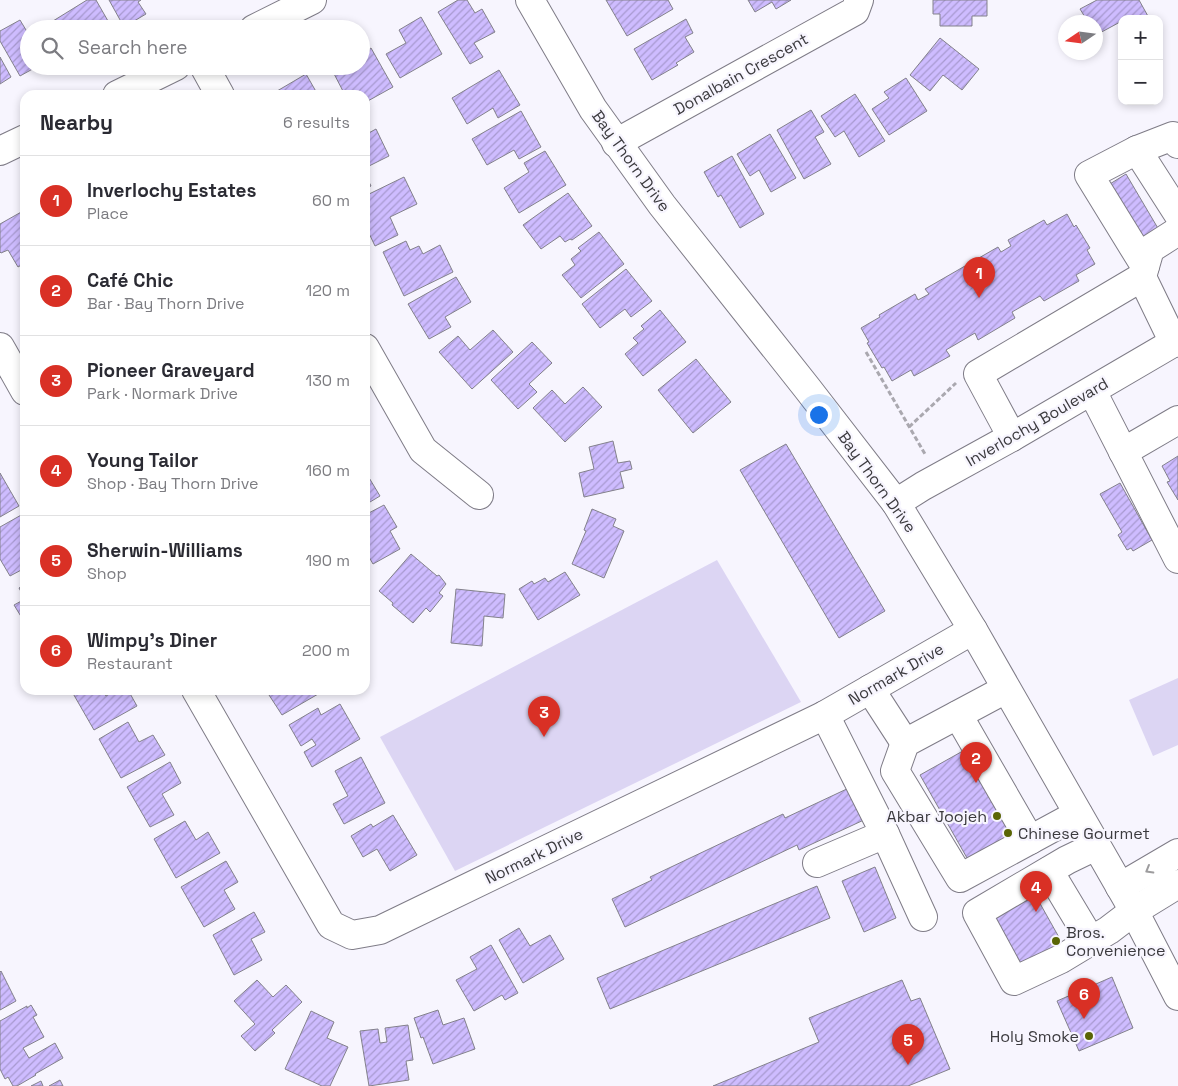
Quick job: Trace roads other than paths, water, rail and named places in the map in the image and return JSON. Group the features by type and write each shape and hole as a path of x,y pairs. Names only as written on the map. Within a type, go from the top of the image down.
{"street":[{"path":"272,20 312,0"},
{"name":"Bay Thorn Drive","path":"530,0 593,109 616,143 662,205 896,503 973,630 1134,911 1178,996"},
{"name":"Donalbain Crescent","path":"616,143 855,11 859,0"},
{"path":"126,90 157,75"},
{"path":"209,75 217,90"},
{"path":"1176,341 1144,271 1089,175 1137,150 1173,136 1178,144"},
{"path":"0,151 20,141"},
{"path":"1137,150 1178,214"},
{"path":"1012,437 978,374 1144,271 1150,249 1178,231"},
{"name":"Inverlochy Boulevard","path":"896,503 1176,341"},
{"path":"0,347 20,382"},
{"path":"370,357 423,450 479,495"},
{"path":"1092,391 1178,559"},
{"path":"1123,452 1178,420"},
{"name":"Normark Drive","path":"199,695 331,925 352,935 380,930 825,714 973,630"},
{"path":"870,689 905,743"},
{"path":"1006,690 905,743 895,771 960,878 1078,814"},
{"path":"825,714 885,834 923,917"},
{"path":"958,715 1030,840"},
{"path":"817,863 885,834"},
{"path":"1096,846 1067,860 977,913 1014,981 1061,959 1091,942 1134,911 1178,884"},
{"path":"1120,887 1178,853"},
{"path":"1049,871 1091,942"}],"place":[{"name":"Inverlochy Estates","path":"979,298"},
{"name":"Pioneer Graveyard","path":"544,737"},
{"name":"Café Chic","path":"976,783"},
{"name":"Akbar Joojeh","path":"997,816"},
{"name":"Chinese Gourmet","path":"1008,833"},
{"name":"Young Tailor","path":"1036,912"},
{"name":"Bros. Convenience","path":"1056,941"},
{"name":"Wimpy's Diner","path":"1084,1019"},
{"name":"Holy Smoke","path":"1089,1036"},
{"name":"Sherwin-Williams","path":"908,1065"}]}
